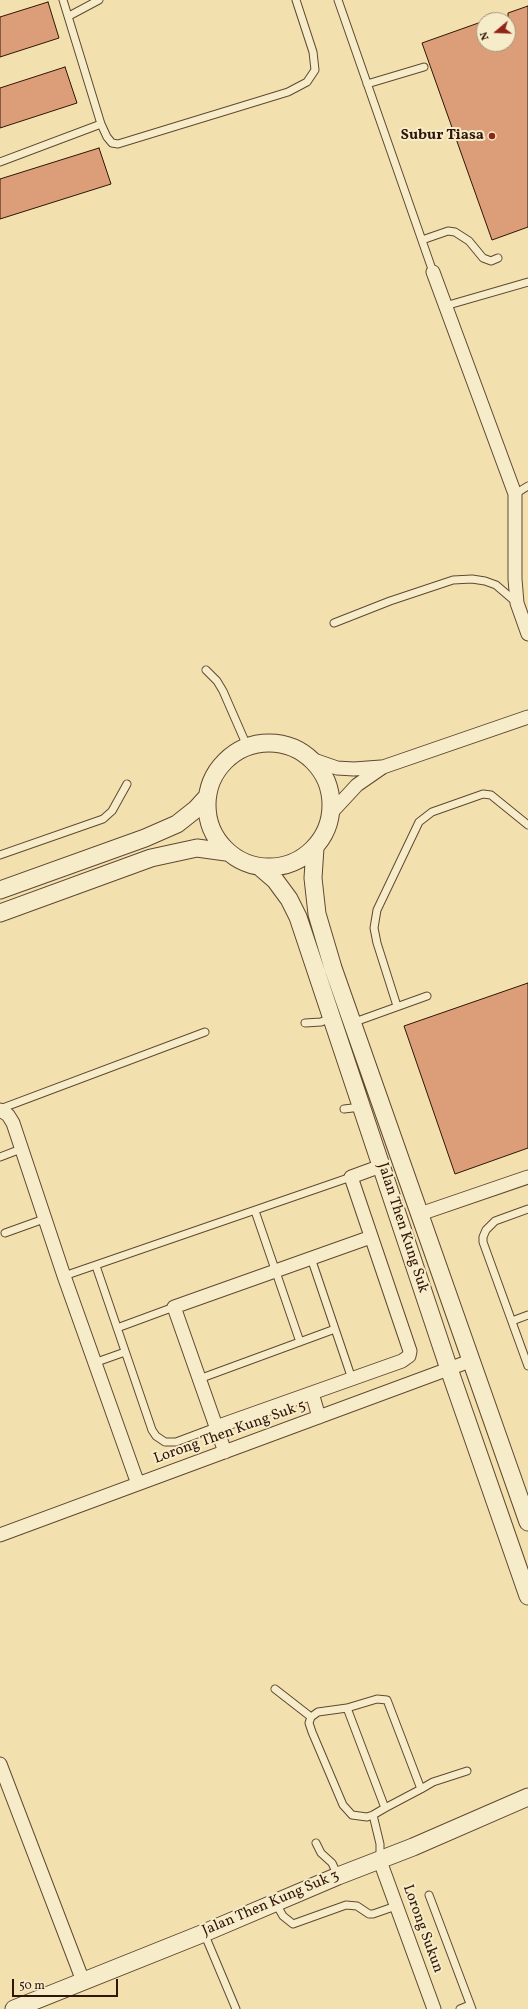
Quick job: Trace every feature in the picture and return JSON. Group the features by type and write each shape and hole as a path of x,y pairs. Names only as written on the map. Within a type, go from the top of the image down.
{"street":[{"path":"433,272 515,494 514,542 518,603 528,634"},
{"path":"311,759 337,768 354,769 383,767 528,717"},
{"path":"263,742 281,744 297,749 311,759 323,774 330,793 331,813 326,832 315,848 304,858 276,868 261,868 242,863 226,852 214,836 207,818 206,798 210,781 219,766 231,754 247,746 263,742"},
{"path":"331,813 357,785 383,767"},
{"path":"0,890 145,838 171,827 184,820 206,798"},
{"path":"0,913 151,858 197,848 226,852"},
{"name":"Jalan Then Kung Suk","path":"315,848 313,878 317,914 352,1023 528,1522"},
{"name":"Jalan Then Kung Suk","path":"261,868 280,886 289,899 298,918 449,1369 528,1596"},
{"path":"0,1110 8,1115 13,1123 44,1219 138,1484"},
{"path":"216,1427 402,1361 409,1356 410,1351 351,1177 381,1166"},
{"path":"420,1214 528,1177"},
{"path":"225,1452 174,1307 371,1237"},
{"name":"Lorong Then Kung Suk 5","path":"0,1535 470,1361"},
{"path":"312,1393 319,1417"},
{"path":"0,1764 83,1981"},
{"name":"Jalan Then Kung Suk 3","path":"14,2009 37,2005 83,1981 204,1933 338,1876 380,1861 528,1797"},
{"name":"Lorong Sukun","path":"380,1861 434,2009"}],"lane":[{"path":"63,0 101,124 106,137 112,143 118,144 288,92 307,82 315,70 313,52 296,0"},
{"path":"69,16 99,0"},
{"path":"338,0 433,272"},
{"path":"368,84 424,67"},
{"path":"0,162 101,124"},
{"path":"422,240 448,231 455,232 469,241 483,258 491,261 498,258"},
{"path":"445,306 528,282"},
{"path":"515,494 528,486"},
{"path":"334,623 390,601 453,580 472,578 485,581 496,585 518,603"},
{"path":"206,670 223,692 247,746"},
{"path":"0,855 103,819 112,811 127,784"},
{"path":"397,1006 377,943 374,928 377,910 419,822 432,812 483,794 491,795 528,825"},
{"path":"352,1023 427,996"},
{"path":"305,1023 321,1022 331,1018"},
{"path":"0,1110 205,1032"},
{"path":"344,1109 361,1107"},
{"path":"0,1157 21,1149"},
{"path":"64,1276 351,1177"},
{"path":"528,1209 495,1222 486,1230 483,1236 483,1242 528,1366"},
{"path":"256,1210 300,1342"},
{"path":"5,1233 44,1219"},
{"path":"312,1258 352,1379"},
{"path":"96,1266 152,1430 161,1440 176,1442 216,1427"},
{"path":"117,1328 174,1307"},
{"path":"512,1321 528,1315"},
{"path":"199,1379 335,1328"},
{"path":"94,1363 125,1352"},
{"path":"276,1689 311,1717"},
{"path":"421,1789 387,1700 377,1699 347,1708 318,1712 311,1717 309,1723 312,1732 343,1806 352,1815 367,1817 373,1815 437,1781 467,1771"},
{"path":"347,1708 385,1808"},
{"path":"373,1815 380,1844 380,1861"},
{"path":"316,1844 321,1853 332,1863 338,1876"},
{"path":"429,1895 471,2007 460,2009"},
{"path":"275,1902 283,1916 293,1924 346,1905 357,1906 374,1914 396,1906"},
{"path":"204,1933 236,2009"}],"building":[{"path":"48,2 59,38 0,57 0,17"},
{"name":"Subur Tiasa","path":"528,6 528,227 492,240 422,43 476,24 476,52 516,52 516,12 511,12"},
{"path":"65,67 77,103 0,128 0,88"},
{"path":"99,148 111,184 0,219 0,179"},
{"path":"528,983 528,1148 455,1174 404,1026"}],"place":[{"name":"Subur Tiasa","path":"492,136"}]}
